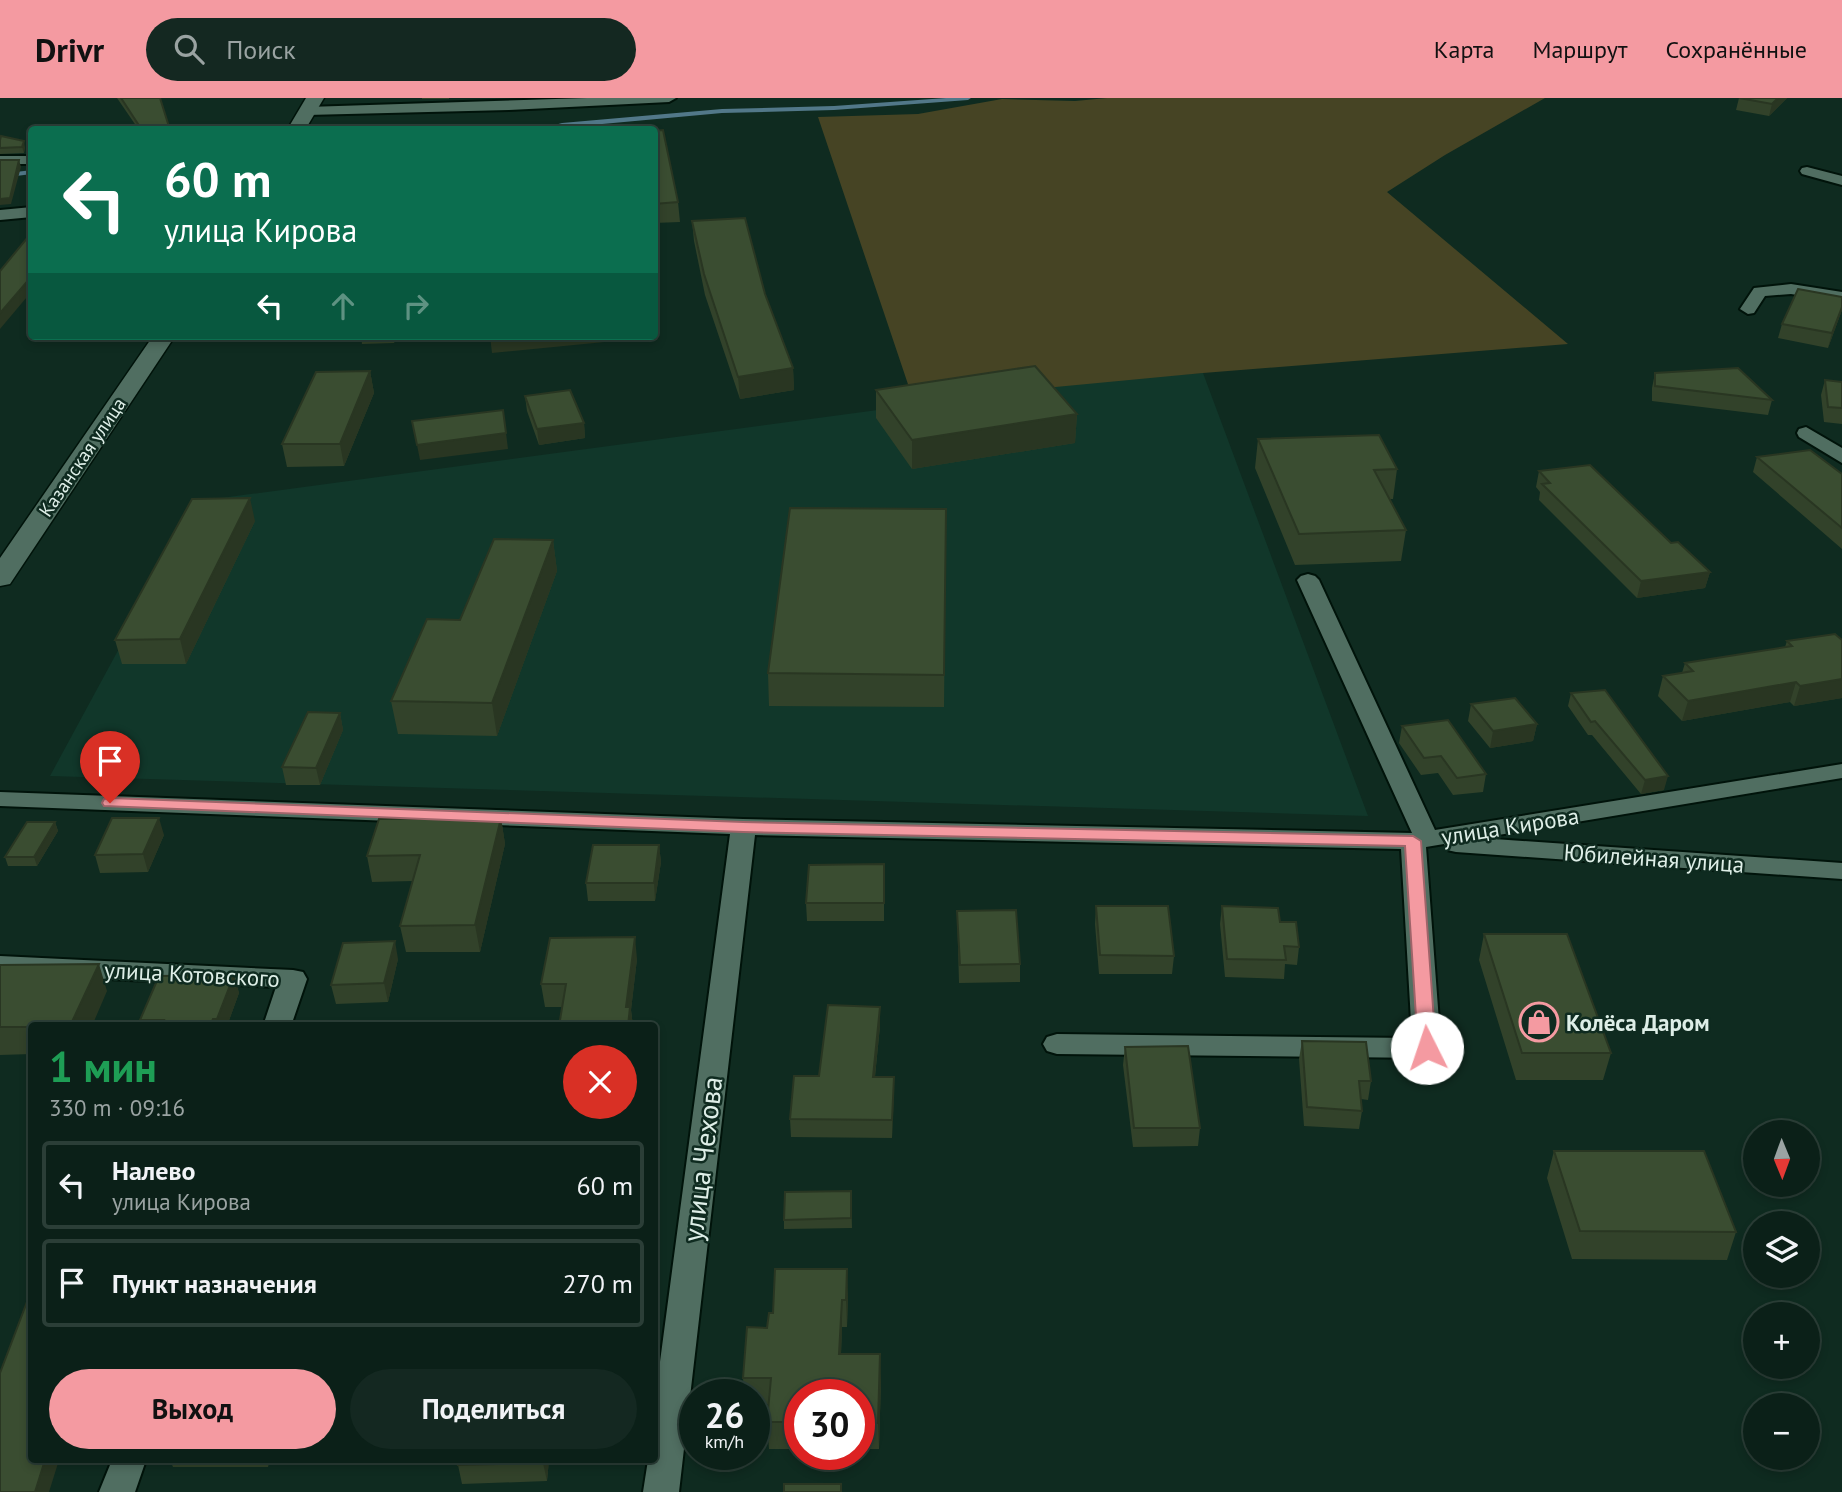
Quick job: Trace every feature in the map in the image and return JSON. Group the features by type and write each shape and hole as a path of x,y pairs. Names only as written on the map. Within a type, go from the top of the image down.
{"street":[{"path":"298,126 311,104 509,106 669,98"},
{"path":"0,160 28,160"},
{"path":"1807,171 1842,181"},
{"path":"0,215 28,212"},
{"path":"1748,309 1760,292 1791,289 1842,297"},
{"name":"Казанская улица","path":"0,578 161,340"},
{"path":"1806,433 1842,457"},
{"path":"1056,1044 1427,1048 1420,840 1308,580"},
{"name":"улица Кирова","path":"0,799 743,827 1420,840 1842,771"},
{"name":"улица Чехова","path":"661,1492 743,827"},
{"name":"Юбилейная улица","path":"1420,840 1842,871"},
{"name":"улица Котовского","path":"0,965 293,979 278,1022"},
{"path":"117,1492 128,1463"}],"shaded area":[{"path":"1107,98 1545,98 1445,155 1387,192 1568,344 1203,373 941,398 915,405 818,117 918,114 1002,99 1075,101"},
{"path":"1203,373 1368,816 50,776 199,501 915,405 980,390"}],"building":[{"path":"121,98 160,98 169,126 139,126"},
{"path":"1739,98 1778,98 1772,104"},
{"path":"663,130 678,202 658,204 658,131"},
{"path":"1,136 24,141 22,147 0,148"},
{"path":"0,160 19,160 10,198 0,199"},
{"path":"745,218 765,294 793,368 738,377 704,274 692,221"},
{"path":"28,237 28,281 0,313 0,271"},
{"path":"1798,289 1842,297 1842,307 1832,333 1782,324"},
{"path":"1035,366 1077,414 912,440 876,390"},
{"path":"1738,368 1772,400 1655,386 1655,373"},
{"path":"370,371 340,444 282,444 316,372"},
{"path":"1825,380 1842,382 1842,408 1828,407"},
{"path":"570,390 584,423 537,429 525,396"},
{"path":"503,410 506,433 417,445 412,421"},
{"path":"1379,435 1397,469 1374,470 1406,530 1299,534 1258,439"},
{"path":"1810,450 1842,474 1842,528 1757,457"},
{"path":"1590,465 1671,543 1678,542 1710,572 1641,581 1542,484 1550,483 1539,471"},
{"path":"250,498 180,639 115,640 192,499"},
{"path":"790,508 946,509 944,675 768,673"},
{"path":"494,539 553,540 492,703 391,701 427,619 460,620"},
{"path":"1835,634 1842,640 1842,679 1800,686 1796,682 1688,701 1663,676 1693,671 1685,663 1792,646 1787,641"},
{"path":"1605,690 1668,776 1645,780 1595,721 1591,722 1571,693"},
{"path":"1515,698 1537,724 1493,731 1471,704"},
{"path":"308,712 340,713 316,768 282,767"},
{"path":"1448,720 1486,774 1457,778 1441,756 1424,758 1402,726"},
{"path":"112,818 159,818 143,854 95,855"},
{"path":"501,818 475,925 400,926 420,855 367,856 379,819"},
{"path":"27,822 55,822 34,857 5,857"},
{"path":"593,845 659,845 654,883 586,883"},
{"path":"884,864 884,903 806,903 809,865"},
{"path":"1096,906 1168,906 1174,956 1100,955"},
{"path":"1222,906 1278,908 1280,922 1296,922 1299,947 1284,946 1286,960 1227,959"},
{"path":"1016,910 1020,964 960,965 957,911"},
{"path":"1484,934 1567,934 1611,1053 1522,1053"},
{"path":"635,937 626,1007 630,1007 628,1022 560,1022 566,984 541,984 550,938"},
{"path":"395,941 384,983 331,985 343,943"},
{"path":"99,964 72,1022 28,1022 28,1027 0,1027 0,965"},
{"path":"234,975 217,1019 212,1022 140,1020 159,976"},
{"path":"828,1005 880,1007 873,1077 894,1077 892,1120 790,1119 794,1076 819,1076"},
{"path":"1302,1041 1366,1042 1371,1081 1359,1081 1362,1111 1307,1107"},
{"path":"1188,1046 1200,1128 1134,1128 1125,1047"},
{"path":"1554,1151 1704,1151 1736,1232 1580,1231"},
{"path":"851,1191 851,1218 784,1220 785,1192"},
{"path":"775,1269 847,1269 839,1354 880,1354 878,1423 875,1423 875,1379 784,1379 784,1422 770,1422 771,1378 743,1378 747,1327 767,1328 769,1313 773,1313"},
{"path":"28,1299 28,1463 44,1463 35,1492 0,1492 0,1373"},
{"path":"458,1463 543,1463 458,1465"},
{"path":"784,1484 841,1484 841,1492 784,1492"}],"waterway":[{"path":"557,126 722,111 834,108 968,98"},
{"path":"0,176 28,172"}],"place":[{"name":"Колёса Даром","path":"1539,1022"}],"route":[{"path":"110,803 743,827 1413,841 1427,1048"}]}
